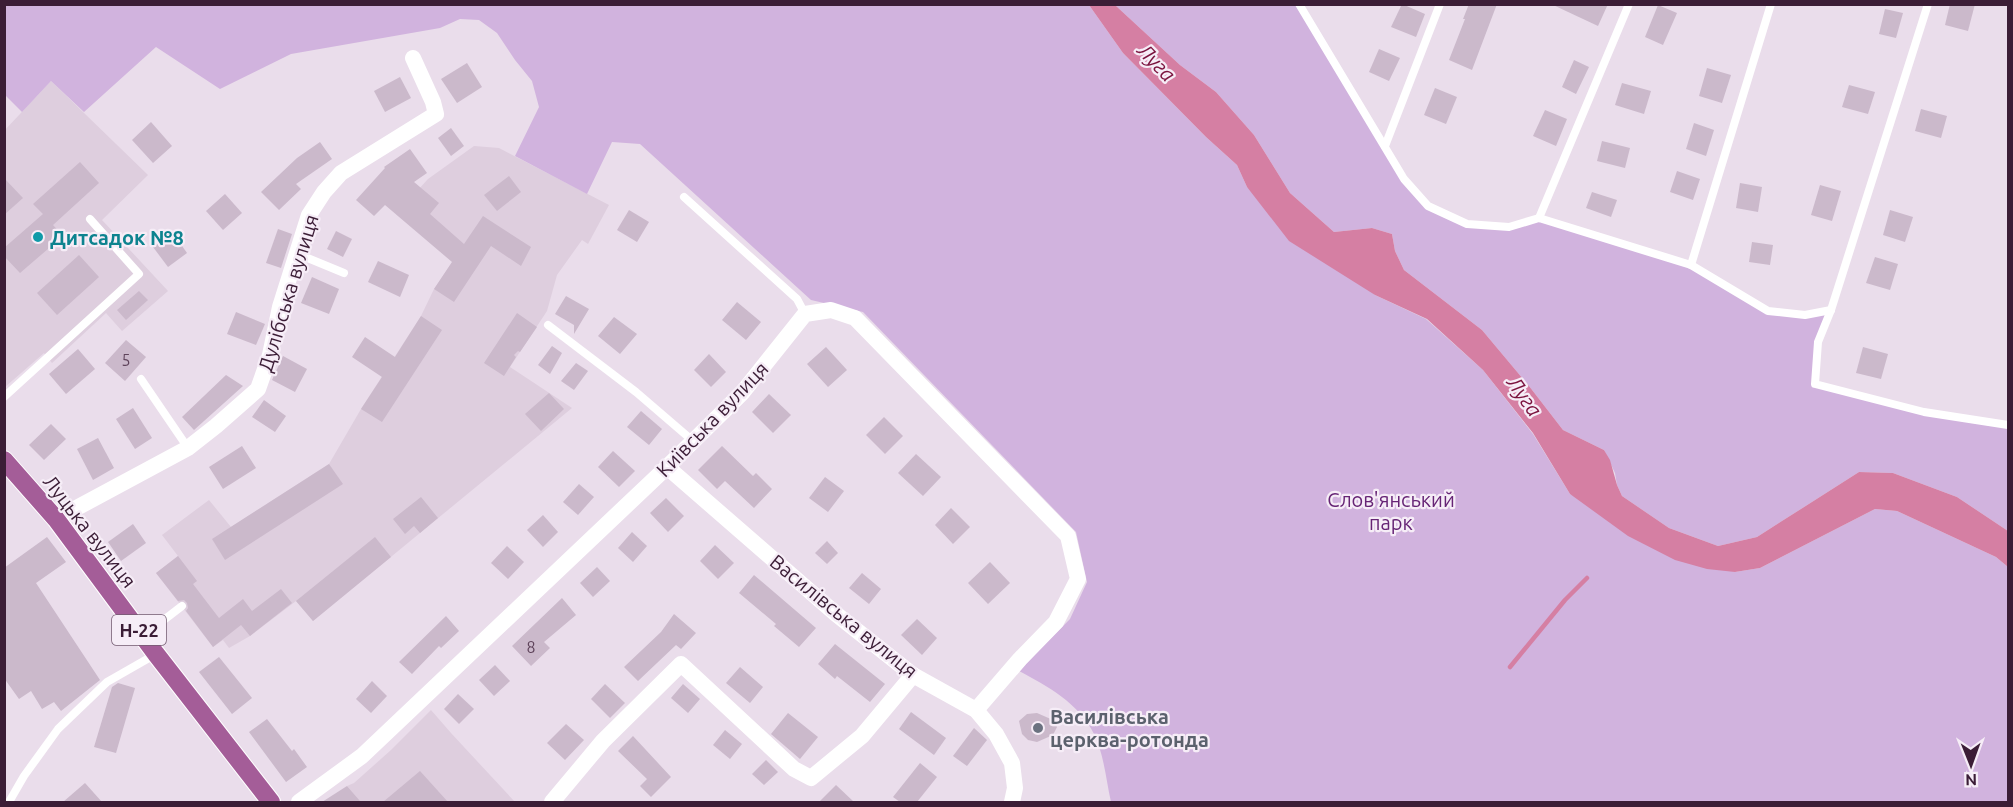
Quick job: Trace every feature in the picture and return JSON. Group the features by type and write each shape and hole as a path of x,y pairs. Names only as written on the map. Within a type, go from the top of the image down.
{"main road":[{"name":"Луцька вулиця","path":"4,460 56,519 156,654 271,802"}],"street":[{"name":"Дулібська вулиця","path":"56,519 188,448 258,389 270,355 280,307 309,214 341,172 436,114 413,58"},
{"path":"805,314 831,310 855,318 1068,536 1078,579 1056,622 976,710"},
{"name":"Київська вулиця","path":"299,802 362,756 667,467 742,393 805,314"},
{"name":"Василівська вулиця","path":"667,467 836,614 914,675 976,710 996,734 1012,763 1016,788 1012,802"},
{"path":"552,802 603,741 681,664 794,769 811,778 862,736 914,675"}],"lane":[{"path":"1299,4 1404,179 1428,206 1467,224 1509,227 1539,218 1691,265 1768,311 1805,315 1831,310"},
{"path":"1385,146 1440,4"},
{"path":"1539,218 1629,4"},
{"path":"1691,265 1771,4"},
{"path":"1928,4 1831,310 1818,342 1815,384 1924,412 2008,425"},
{"path":"684,197 797,299 805,314"},
{"path":"4,397 139,274 90,219"},
{"path":"298,254 344,273"},
{"path":"548,325 636,392 693,441"},
{"path":"141,379 188,448"},
{"path":"143,636 182,606"},
{"path":"9,802 24,776 58,729 107,682 156,654"}],"shaded area":[{"path":"51,81 148,175 102,220 168,291 122,331 106,313 52,363 44,353 5,387 4,131"},
{"path":"474,146 499,148 609,205 588,244 582,240 557,275 547,311 510,367 572,408 313,621 296,601 250,636 229,648 223,640 213,647 156,573 178,556 162,535 209,500 231,527 329,464 453,261 396,214 428,179"},
{"path":"431,710 515,802 361,802 347,786 354,783 391,750"}],"green space":[{"name":"Слов'янський парк","path":"4,5 1089,5 1123,53 1237,165 1247,187 1375,295 1426,319 1483,370 1533,434 1570,494 1735,572 1760,568 1875,509 1897,511 1996,557 2008,567 2008,802 1111,802 1100,750 1088,723 1061,696 1019,671 1070,619 1087,582 1076,532 863,312 811,300 640,144 612,142 587,194 515,156 539,107 532,81 497,33 479,20 460,19 440,28 291,54 220,89 156,47 84,112 51,81 22,112 5,95"},
{"path":"1115,5 1299,5 1385,146 1428,206 1467,224 1509,227 1539,218 1691,265 1768,311 1805,315 1831,310 1818,342 1815,384 1924,412 2008,425 2008,531 1957,497 1893,473 1859,472 1757,537 1718,546 1669,528 1622,496 1615,473 1604,450 1563,430 1482,330 1404,270 1395,251 1392,234 1372,228 1334,232 1290,193 1254,135 1216,92 1180,65"}],"water":[{"name":"Луга","path":"1089,5 1115,5 1180,65 1216,92 1254,135 1290,193 1334,232 1372,228 1392,234 1395,251 1404,270 1482,330 1563,430 1604,450 1610,460 1622,496 1669,528 1718,546 1757,537 1859,472 1893,473 1957,497 2008,531 2008,567 1996,557 1897,511 1875,509 1760,568 1735,572 1707,569 1675,560 1628,536 1570,494 1533,433 1483,370 1427,319 1375,295 1289,241 1247,187 1237,165 1123,53"}],"building":[{"path":"1402,4 1425,14 1416,37 1391,27"},
{"path":"1469,4 1497,4 1472,70 1449,60"},
{"path":"1551,4 1608,4 1598,26"},
{"path":"1950,4 1975,4 1968,31 1945,25"},
{"path":"1658,5 1677,13 1663,45 1645,37"},
{"path":"1885,9 1903,13 1896,38 1879,34"},
{"path":"1379,49 1400,58 1389,81 1369,72"},
{"path":"1574,60 1589,67 1576,94 1562,87"},
{"path":"467,63 482,87 457,103 441,79"},
{"path":"1707,68 1731,75 1722,103 1699,96"},
{"path":"400,77 411,98 385,112 374,91"},
{"path":"1622,83 1651,91 1644,114 1615,105"},
{"path":"1849,85 1875,92 1868,114 1842,107"},
{"path":"1435,88 1457,97 1446,124 1424,115"},
{"path":"1921,109 1947,116 1941,138 1915,131"},
{"path":"1545,110 1567,119 1556,146 1533,136"},
{"path":"151,122 172,146 153,163 132,140"},
{"path":"1694,123 1714,130 1706,156 1686,149"},
{"path":"451,128 464,146 451,156 438,138"},
{"path":"1602,141 1630,148 1625,168 1597,161"},
{"path":"320,142 332,159 296,184 301,189 279,210 261,192 297,158"},
{"path":"410,149 427,173 414,182 439,203 430,214 464,244 483,216 531,247 521,266 491,246 454,302 434,289 452,262 385,205 374,216 356,200 384,167"},
{"path":"80,162 99,183 53,225 63,236 20,273 4,256 4,248 43,214 33,204"},
{"path":"1677,171 1700,179 1693,200 1670,192"},
{"path":"509,176 521,192 497,211 484,195"},
{"path":"4,178 23,198 4,215"},
{"path":"1740,183 1762,187 1758,212 1736,208"},
{"path":"1820,185 1841,191 1832,221 1811,215"},
{"path":"1592,192 1617,200 1611,217 1586,208"},
{"path":"225,194 242,213 223,230 206,211"},
{"path":"629,210 649,222 637,242 617,230"},
{"path":"1890,210 1913,217 1905,242 1883,235"},
{"path":"278,229 292,234 281,268 266,263"},
{"path":"336,231 352,239 343,257 327,249"},
{"path":"173,233 187,253 168,267 153,247"},
{"path":"1752,242 1773,245 1770,265 1749,262"},
{"path":"79,255 99,277 57,315 37,293"},
{"path":"1875,257 1898,264 1890,290 1866,283"},
{"path":"378,261 409,275 400,297 368,282"},
{"path":"312,277 339,289 329,314 301,303"},
{"path":"139,291 148,300 126,320 117,310"},
{"path":"566,296 589,309 574,334 574,325 555,314"},
{"path":"737,302 761,322 746,340 722,320"},
{"path":"236,312 265,324 256,345 227,334"},
{"path":"517,313 537,327 520,352 514,355 516,357 504,376 484,363"},
{"path":"421,316 442,330 382,422 361,409 382,377 352,357 365,337 395,357"},
{"path":"614,317 637,334 620,354 598,336"},
{"path":"126,340 146,357 125,381 105,363"},
{"path":"552,346 562,353 550,374 538,365"},
{"path":"826,347 847,370 828,387 807,364"},
{"path":"1863,347 1888,354 1881,379 1856,373"},
{"path":"78,349 95,369 66,394 49,374"},
{"path":"709,354 726,372 711,387 694,370"},
{"path":"283,356 307,369 295,392 272,380"},
{"path":"576,363 588,371 574,390 561,381"},
{"path":"226,375 243,386 194,430 182,417"},
{"path":"549,393 564,409 541,431 525,414"},
{"path":"769,394 791,415 773,433 752,412"},
{"path":"264,400 286,416 275,432 252,417"},
{"path":"133,408 152,438 135,449 116,419"},
{"path":"641,411 662,429 649,445 627,427"},
{"path":"884,417 903,436 885,454 866,435"},
{"path":"51,424 66,439 44,460 29,445"},
{"path":"98,438 114,468 93,480 77,449"},
{"path":"242,446 256,468 223,489 209,467"},
{"path":"722,446 753,476 756,473 772,489 754,508 725,481 717,489 698,470"},
{"path":"613,451 635,471 619,487 598,467"},
{"path":"916,454 941,477 923,496 898,473"},
{"path":"329,464 343,484 225,560 212,539"},
{"path":"825,477 844,491 828,512 809,498"},
{"path":"579,484 594,497 578,515 563,502"},
{"path":"421,497 438,518 420,533 414,526 405,534 393,519"},
{"path":"666,498 684,516 668,532 650,513"},
{"path":"951,508 970,527 953,544 935,525"},
{"path":"543,515 558,532 543,547 527,530"},
{"path":"133,524 146,543 121,561 108,542"},
{"path":"632,532 647,546 633,562 618,548"},
{"path":"47,537 66,562 36,583 100,680 61,711 54,702 42,709 31,691 19,699 4,678 4,568"},
{"path":"375,537 391,557 313,621 296,601"},
{"path":"827,541 838,553 827,564 815,553"},
{"path":"715,545 734,563 718,579 700,561"},
{"path":"507,546 524,562 508,579 491,563"},
{"path":"178,556 197,581 193,584 219,618 243,599 252,611 281,589 292,603 250,636 241,625 213,647 186,611 187,603 184,600 178,601 156,573"},
{"path":"990,562 1010,583 988,604 968,583"},
{"path":"597,567 610,581 593,597 580,583"},
{"path":"862,573 881,589 869,604 849,588"},
{"path":"754,575 816,628 799,647 739,593"},
{"path":"562,598 576,615 544,642 550,648 531,666 512,646"},
{"path":"674,614 696,633 681,649 676,645 638,681 624,667 661,632"},
{"path":"446,616 459,631 441,648 439,646 412,674 399,662"},
{"path":"917,619 937,638 922,655 901,635"},
{"path":"835,644 885,684 870,702 837,676 835,679 818,664"},
{"path":"219,657 252,698 232,714 199,672"},
{"path":"495,665 510,681 494,696 479,680"},
{"path":"740,667 763,687 750,703 726,683"},
{"path":"372,681 387,696 371,713 356,699"},
{"path":"118,683 135,688 116,753 94,747 112,687"},
{"path":"605,684 625,703 610,718 591,699"},
{"path":"683,684 700,699 688,713 671,698"},
{"path":"458,694 474,709 459,724 444,709"},
{"path":"911,712 946,738 934,755 899,729"},
{"path":"788,713 818,737 800,759 771,734"},
{"name":"Василівська церква-ротонда","path":"1037,713 1053,720 1057,727 1053,735 1037,742 1028,740 1022,734 1019,721 1027,714"},
{"path":"267,719 307,767 286,782 249,732"},
{"path":"566,724 584,740 565,760 547,743"},
{"path":"974,728 987,740 967,766 953,756"},
{"path":"725,730 742,744 730,759 713,745"},
{"path":"633,736 671,777 651,797 640,786 647,779 618,751"},
{"path":"766,760 778,772 764,785 752,774"},
{"path":"920,763 937,777 917,802 900,802 893,797"},
{"path":"420,771 448,802 383,802"},
{"path":"85,783 102,802 63,802"},
{"path":"836,785 854,802 819,802"},
{"path":"347,786 361,802 322,802"}],"waterway":[{"path":"1510,667 1565,600 1587,578"}],"place":[{"name":"Дитсадок №8","path":"38,237"},
{"name":"Василівська церква-ротонда","path":"1038,728"}]}
